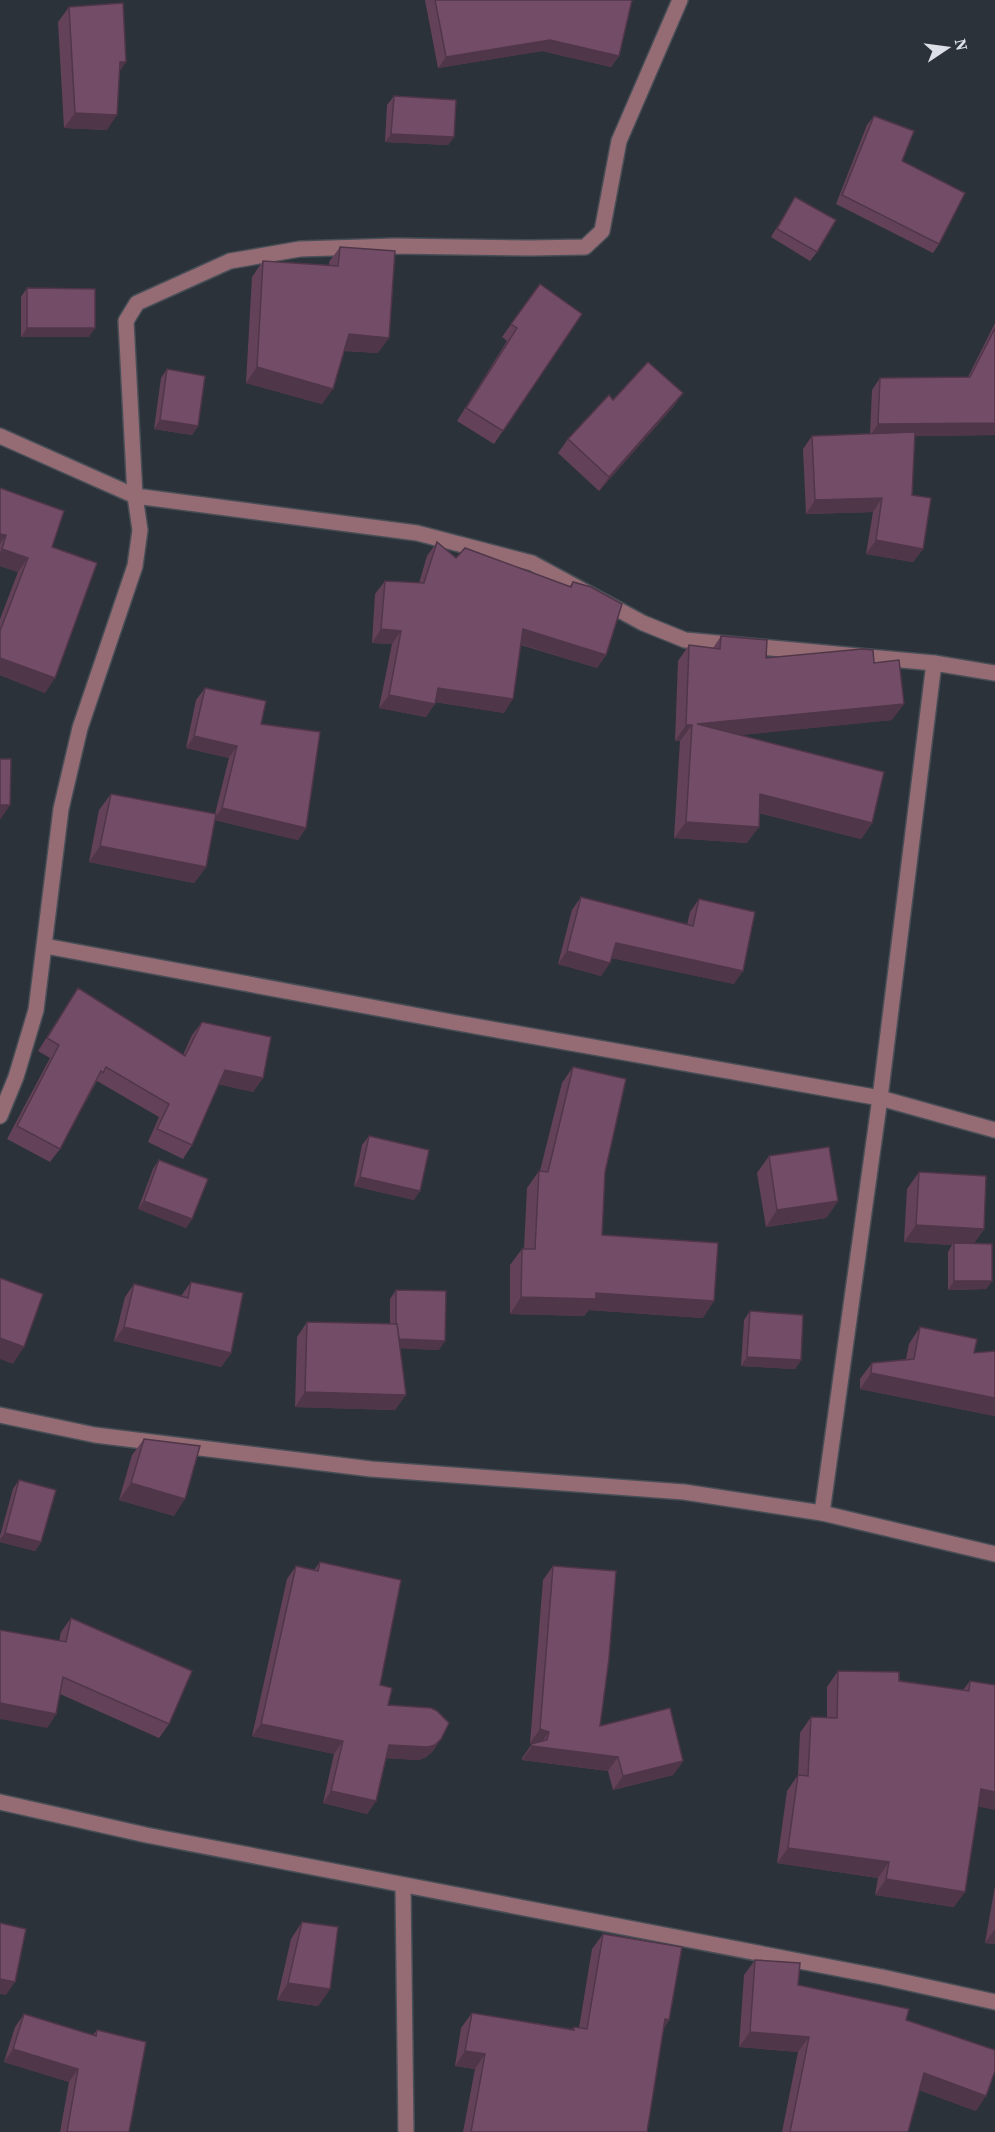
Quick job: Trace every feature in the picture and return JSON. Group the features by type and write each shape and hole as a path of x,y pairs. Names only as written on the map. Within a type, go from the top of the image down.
{"street":[{"path":"0,1116 16,1077 36,1010 61,809 80,728 135,566 140,530 135,496 126,321 137,303 230,261 300,249 394,246 585,247 602,231 619,141 680,0"},
{"path":"0,436 135,496 417,533 532,563 643,623 685,640 934,663 995,673"},
{"path":"822,1513 880,1098 934,663"},
{"path":"45,946 440,1020 880,1098 995,1130"},
{"path":"0,1415 95,1435 360,1467 684,1491 822,1513 995,1554"},
{"path":"0,1802 146,1835 882,1977 995,2002"},
{"path":"403,1885 406,2132"}],"building":[{"path":"435,0 632,0 619,56 550,40 446,57"},
{"path":"123,3 126,62 120,62 117,115 75,113 69,7"},
{"path":"394,96 456,100 454,137 391,134"},
{"path":"874,116 914,131 902,161 965,193 939,244 842,195"},
{"path":"795,197 836,220 817,252 777,229"},
{"path":"340,247 395,251 389,338 349,334 333,389 257,367 263,261 338,266"},
{"path":"540,284 582,314 503,431 466,408 517,328 511,324"},
{"path":"27,288 95,289 95,328 27,328"},
{"path":"995,328 995,423 878,424 880,378 970,377"},
{"path":"648,362 683,393 609,477 568,439 609,395 613,400"},
{"path":"167,369 205,376 198,426 160,420"},
{"path":"915,432 912,495 931,498 923,549 876,540 882,498 815,500 812,436"},
{"path":"0,488 64,511 52,547 97,563 55,678 0,658 0,631 28,558 2,549 6,535 0,534"},
{"path":"437,542 456,558 465,548 571,587 573,582 591,587 622,604 606,655 523,629 513,699 438,688 435,704 389,695 401,631 381,629 385,581 424,583"},
{"path":"721,636 767,640 766,658 862,649 873,650 874,663 899,660 904,704 697,724 884,772 872,823 760,794 759,827 686,822 692,725 686,725 689,645 720,649"},
{"path":"205,688 266,701 261,724 320,732 306,828 222,808 237,746 194,736"},
{"path":"0,759 11,759 10,805 0,805"},
{"path":"111,794 216,814 206,867 100,846"},
{"path":"581,897 693,926 699,899 755,912 743,971 616,943 610,963 567,951"},
{"path":"78,988 185,1056 202,1022 271,1037 263,1078 225,1070 192,1145 157,1129 169,1104 106,1067 103,1073 101,1071 60,1149 17,1126 59,1045 47,1038"},
{"path":"573,1067 626,1079 605,1172 602,1235 718,1243 714,1301 596,1293 596,1299 521,1297 522,1249 535,1249 539,1171 548,1172"},
{"path":"369,1136 429,1150 420,1191 360,1177"},
{"path":"829,1147 838,1201 777,1210 769,1156"},
{"path":"159,1160 208,1179 192,1219 144,1201"},
{"path":"919,1172 986,1176 984,1229 916,1225"},
{"path":"954,1243 992,1244 992,1281 954,1281"},
{"path":"0,1278 43,1294 24,1347 0,1338"},
{"path":"191,1282 243,1293 231,1353 124,1327 134,1284 188,1298"},
{"path":"396,1290 446,1291 445,1341 399,1339 396,1324"},
{"path":"750,1311 803,1315 801,1360 747,1357"},
{"path":"307,1322 397,1324 406,1395 305,1392"},
{"path":"920,1327 977,1339 974,1353 995,1351 995,1398 871,1373 872,1363 914,1359"},
{"path":"144,1439 200,1446 185,1499 131,1483"},
{"path":"19,1480 56,1490 41,1542 5,1533"},
{"path":"320,1562 401,1580 380,1685 392,1688 388,1705 431,1708 449,1723 441,1739 435,1745 428,1747 389,1745 376,1801 331,1791 343,1741 261,1724 296,1566 318,1571"},
{"path":"553,1566 616,1571 609,1658 600,1726 670,1708 683,1761 623,1776 618,1757 532,1746 531,1744 547,1740 549,1732 540,1729"},
{"path":"71,1618 192,1671 169,1724 63,1677 56,1714 0,1703 0,1630 66,1642"},
{"path":"838,1671 899,1672 899,1681 969,1691 970,1681 995,1685 995,1792 981,1789 965,1892 886,1879 889,1862 788,1848 798,1775 808,1776 811,1717 837,1718"},
{"path":"302,1922 338,1927 330,1989 288,1983"},
{"path":"0,1923 26,1929 15,1982 0,1979"},
{"path":"603,1934 682,1947 669,2020 665,2019 647,2132 471,2132 485,2054 465,2051 472,2013 574,2030 574,2027 587,2029"},
{"path":"755,1960 800,1963 798,1985 909,2009 906,2020 995,2050 995,2071 986,2096 924,2073 908,2132 790,2132 809,2037 750,2032"},
{"path":"24,2014 96,2036 97,2030 146,2042 129,2132 67,2132 78,2069 13,2049"}]}
